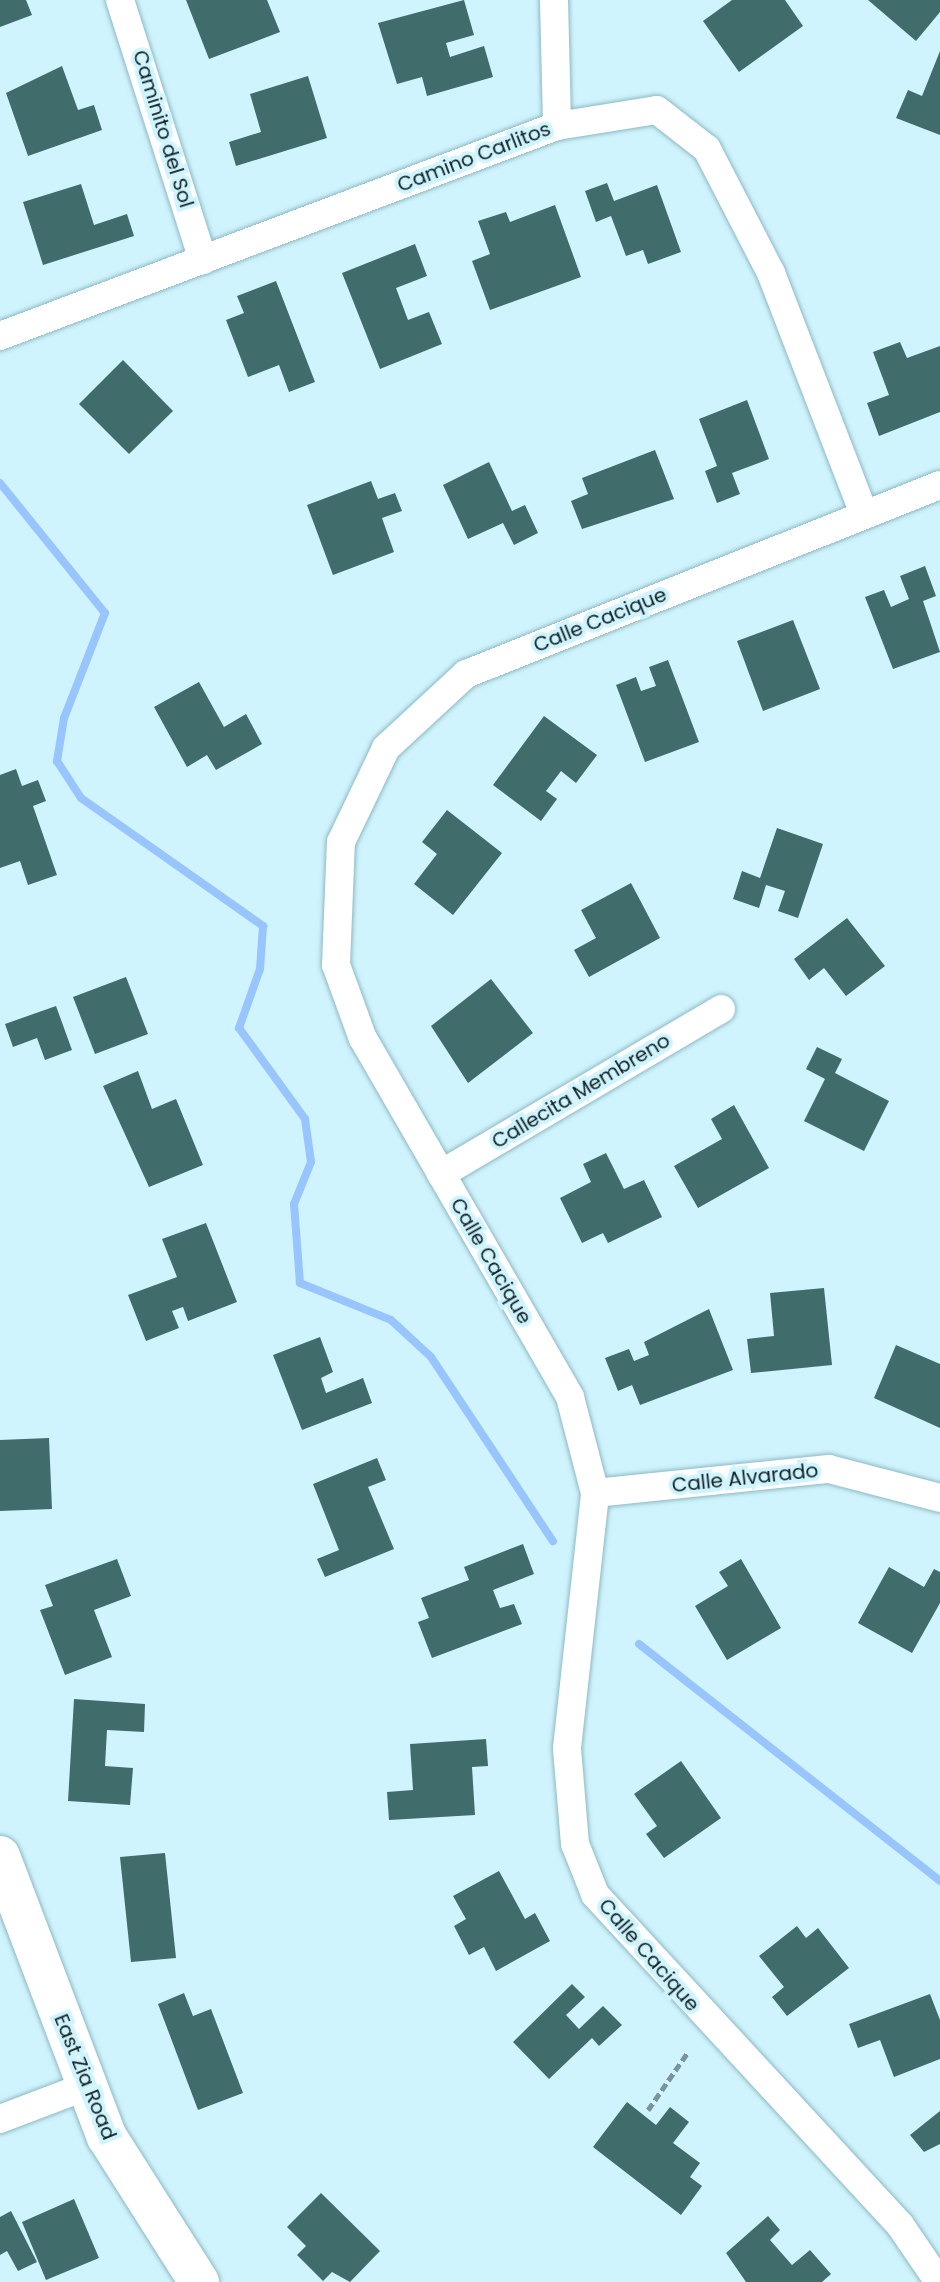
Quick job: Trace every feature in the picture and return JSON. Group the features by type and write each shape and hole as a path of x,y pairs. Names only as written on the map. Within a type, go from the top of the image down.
{"street":[{"name":"Caminito del Sol","path":"120,0 203,260"},
{"path":"554,0 557,126"},
{"name":"Camino Carlitos","path":"0,336 557,126 657,110 707,149 771,273 864,514"},
{"name":"Calle Cacique","path":"939,2282 900,2225 595,1894 575,1844 567,1748 595,1493 570,1397 363,1039 336,965 341,842 386,748 466,674 940,485"},
{"name":"Callecita Membreno","path":"441,1174 721,1009"},
{"name":"Calle Alvarado","path":"595,1493 829,1469 940,1498"},
{"name":"East Zia Road","path":"0,1856 87,2086 131,2183 199,2282"},
{"path":"0,2119 87,2086"}],"path":[{"path":"648,2110 688,2052"}],"building":[{"path":"0,0 26,0 32,15 0,27"},
{"path":"186,0 267,0 280,32 209,59"},
{"path":"464,0 474,35 446,43 450,57 484,46 493,77 427,96 422,77 397,84 378,23"},
{"path":"732,0 785,0 803,26 739,72 703,21"},
{"path":"868,0 940,0 940,12 916,41"},
{"path":"940,51 940,135 896,118 908,90 922,96"},
{"path":"62,66 78,110 94,105 102,130 28,156 6,93"},
{"path":"308,76 327,138 236,166 229,142 261,132 250,94"},
{"path":"607,183 614,201 657,185 681,252 648,264 643,250 626,256 611,216 596,222 585,191"},
{"path":"81,184 94,225 127,214 134,236 43,265 23,202"},
{"path":"555,205 581,277 490,310 472,261 490,254 478,221 506,212 510,222"},
{"path":"415,244 427,276 396,288 408,320 429,312 442,344 380,369 342,273"},
{"path":"276,281 315,382 289,392 279,365 248,377 226,320 244,313 237,296"},
{"path":"900,342 907,358 940,346 940,412 879,436 867,403 889,395 873,352"},
{"path":"123,360 173,411 129,454 79,404"},
{"path":"747,400 769,459 732,473 740,494 717,503 705,471 717,466 699,419"},
{"path":"655,450 674,499 582,529 571,501 588,494 582,478"},
{"path":"489,462 512,511 525,505 538,533 514,545 503,523 468,539 443,485"},
{"path":"371,481 378,499 395,493 402,511 382,518 394,552 333,575 307,505"},
{"path":"925,566 936,596 923,601 940,652 893,669 865,597 884,590 891,607 909,599 900,576"},
{"path":"793,620 820,689 763,711 737,641"},
{"path":"668,660 699,742 645,762 616,685 636,677 641,691 656,686 649,667"},
{"path":"199,682 224,727 246,714 262,744 216,770 207,755 187,767 154,707"},
{"path":"544,716 597,755 576,783 561,771 546,791 557,799 541,821 493,785"},
{"path":"16,769 22,786 38,780 46,801 33,806 57,875 28,885 20,861 0,868 0,775"},
{"path":"447,810 502,853 453,915 414,884 437,854 422,842"},
{"path":"777,828 823,844 798,918 778,911 785,891 766,885 759,908 733,899 742,871 760,878"},
{"path":"631,883 660,938 589,977 574,950 596,938 581,910"},
{"path":"847,918 885,966 846,996 824,968 809,980 794,959"},
{"path":"126,977 148,1034 95,1054 73,997"},
{"path":"491,979 533,1033 468,1083 431,1026"},
{"path":"56,1006 72,1050 45,1060 37,1038 13,1047 5,1024"},
{"path":"817,1047 842,1059 835,1073 889,1101 864,1151 804,1121 825,1079 806,1069"},
{"path":"138,1071 152,1109 176,1099 203,1165 149,1187 103,1086"},
{"path":"734,1105 769,1168 698,1208 674,1166 722,1139 711,1119"},
{"path":"606,1153 624,1189 644,1180 662,1217 608,1243 603,1233 582,1243 560,1198 591,1182 583,1164"},
{"path":"206,1223 237,1302 188,1321 183,1307 172,1311 179,1328 146,1341 128,1295 177,1277 162,1239"},
{"path":"824,1288 832,1365 751,1373 747,1339 774,1336 770,1293"},
{"path":"709,1309 733,1370 640,1405 632,1385 618,1391 605,1358 629,1349 634,1361 649,1355 644,1342"},
{"path":"320,1337 333,1372 321,1378 326,1393 363,1378 372,1403 302,1430 273,1355"},
{"path":"896,1345 940,1364 940,1428 874,1398"},
{"path":"49,1438 52,1509 0,1511 0,1440"},
{"path":"377,1458 386,1480 368,1487 394,1549 325,1577 317,1559 339,1550 313,1484"},
{"path":"523,1544 534,1574 493,1590 500,1608 514,1604 522,1624 432,1658 418,1622 429,1618 421,1598 469,1580 464,1567"},
{"path":"117,1559 131,1596 94,1610 112,1657 65,1675 40,1610 53,1606 45,1585"},
{"path":"741,1559 781,1628 727,1660 695,1606 728,1586 719,1572"},
{"path":"889,1567 924,1587 934,1569 940,1572 940,1603 912,1653 858,1623"},
{"path":"74,1699 145,1704 144,1732 107,1730 105,1766 133,1768 130,1805 68,1801"},
{"path":"486,1739 488,1766 472,1767 475,1815 389,1820 387,1792 413,1790 410,1744"},
{"path":"681,1761 721,1818 664,1858 646,1834 657,1826 634,1794"},
{"path":"165,1853 176,1958 131,1962 120,1857"},
{"path":"499,1871 525,1919 535,1913 550,1941 496,1971 484,1947 469,1955 454,1926 466,1919 453,1896"},
{"path":"797,1926 806,1938 818,1928 849,1968 787,2016 772,1997 784,1987 759,1956"},
{"path":"572,1984 585,1997 566,2015 579,2029 603,2006 622,2025 599,2046 592,2038 549,2079 513,2042"},
{"path":"184,1993 193,2016 211,2009 243,2093 198,2110 158,2004"},
{"path":"930,1994 940,2020 940,2059 894,2077 880,2040 858,2048 849,2024"},
{"path":"627,2102 656,2125 670,2107 689,2122 673,2143 700,2163 690,2177 702,2186 681,2215 593,2147"},
{"path":"940,2111 940,2144 924,2152 910,2135"},
{"path":"321,2193 380,2251 350,2282 332,2272 323,2281 297,2255 306,2246 287,2227"},
{"path":"74,2199 99,2258 46,2280 22,2222"},
{"path":"11,2211 37,2262 18,2271 7,2251 0,2255 0,2217"},
{"path":"768,2216 780,2230 770,2240 792,2265 810,2250 831,2274 822,2282 746,2282 726,2253"}],"waterway":[{"path":"0,483 105,613 64,718 57,761 81,798 263,926 260,969 239,1028 305,1119 311,1162 294,1204 300,1283 391,1320 431,1357 553,1541"},
{"path":"639,1644 940,1881"}]}
